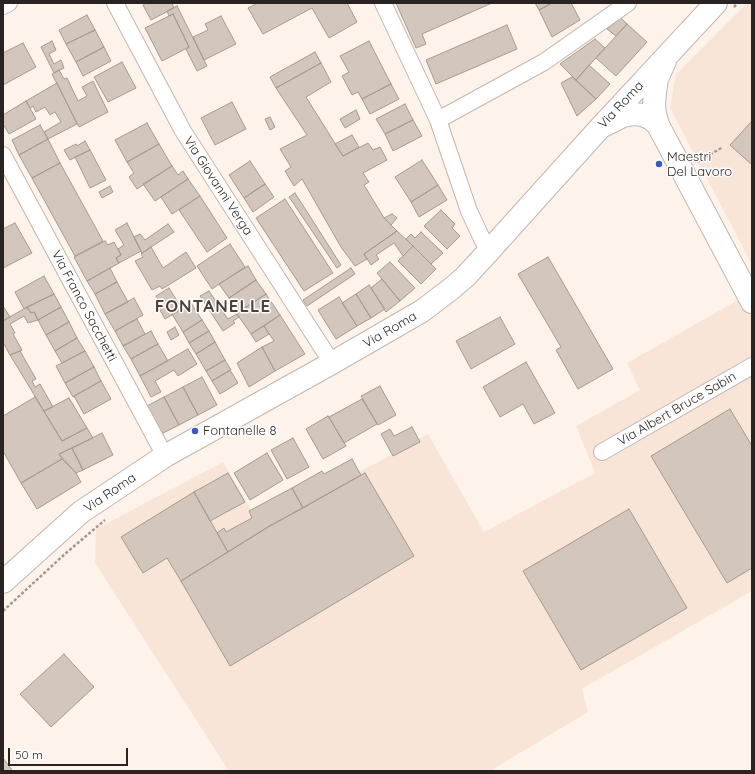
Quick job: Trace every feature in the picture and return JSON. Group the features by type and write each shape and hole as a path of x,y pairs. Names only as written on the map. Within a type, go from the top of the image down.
{"main road":[{"name":"Via Roma","path":"3,582 81,512 165,456 332,363 422,311 436,301 460,281 489,251 598,130 716,3"},
{"path":"674,47 662,66 657,79 654,105 658,125 752,302"},
{"path":"598,130 623,116 634,114 651,118 658,125"}],"street":[{"path":"3,6 8,3"},
{"name":"Via Giovanni Verga","path":"115,3 183,131 332,363"},
{"path":"383,3 438,120 469,211 489,251"},
{"path":"438,120 544,62 628,3"},
{"name":"Via Franco Sacchetti","path":"3,155 165,456"},
{"name":"Via Albert Bruce Sabin","path":"602,452 752,366"}],"path":[{"path":"693,164 723,147"},
{"path":"3,611 66,553 107,519"}],"shaded area":[{"path":"747,3 752,3 752,265 670,108 676,74"},
{"path":"752,292 752,591 582,689 588,712 490,771 229,771 95,563 96,529 223,462 261,527 428,434 484,532 595,473 576,426 640,390 627,363"}],"building":[{"path":"146,3 172,3 174,8 151,20 143,5"},
{"path":"258,3 347,3 357,22 329,38 312,8 263,34 248,8"},
{"path":"396,3 492,3 422,34 426,44 416,48"},
{"path":"535,3 552,3 539,10"},
{"path":"552,3 571,3 580,20 552,37 539,10"},
{"path":"177,6 207,66 197,71 186,49 189,47 173,14 169,16 167,11"},
{"path":"173,14 189,47 162,61 145,28"},
{"path":"87,15 95,30 66,44 59,30"},
{"path":"221,16 236,44 204,60 193,37 208,30 205,24"},
{"path":"621,18 627,24 616,36 607,29"},
{"path":"627,24 647,42 616,76 596,58"},
{"path":"507,25 517,49 436,84 426,60"},
{"path":"95,30 104,47 76,62 66,44"},
{"path":"595,39 605,48 576,80 560,64"},
{"path":"52,41 56,50 49,54 54,64 61,60 64,68 54,73 41,47"},
{"path":"369,41 391,84 362,99 358,92 352,95 342,76 349,72 340,56"},
{"path":"23,43 36,67 3,85 3,53"},
{"path":"104,47 111,61 83,76 76,62"},
{"path":"315,52 321,63 276,88 270,77"},
{"path":"122,62 136,88 108,102 94,77"},
{"path":"321,63 331,82 306,97 343,156 368,143 373,150 380,147 387,160 363,173 369,182 364,185 384,218 397,231 364,254 367,259 355,266 341,247 302,179 294,186 285,171 291,167 280,149 307,135 276,88"},
{"path":"589,65 610,84 596,99 576,80"},
{"path":"59,70 64,79 67,78 78,101 87,96 82,87 93,81 108,112 79,127 52,74"},
{"path":"572,77 596,99 577,116 561,83"},
{"path":"57,83 77,124 48,139 44,132 61,122 55,112 50,115 45,107 36,112 33,106 30,108 26,101"},
{"path":"391,84 399,99 370,114 362,99"},
{"path":"26,101 36,119 9,134 3,124 3,115"},
{"path":"232,102 246,129 215,145 201,118"},
{"path":"405,104 413,120 385,134 376,119"},
{"path":"356,110 360,119 345,128 340,119"},
{"path":"270,117 275,127 270,130 265,119"},
{"path":"413,120 422,136 393,151 385,134"},
{"path":"752,121 752,165 730,145"},
{"path":"147,123 159,144 127,162 115,140"},
{"path":"40,125 48,139 19,155 12,140"},
{"path":"352,135 359,147 343,156 335,144"},
{"path":"48,139 60,163 32,178 19,155"},
{"path":"85,141 90,150 70,160 64,150 76,144 77,146"},
{"path":"159,144 172,166 137,189 129,177 134,173 127,162"},
{"path":"90,150 106,180 90,188 75,157"},
{"path":"422,160 438,185 411,202 395,177"},
{"path":"250,161 265,184 244,198 229,175"},
{"path":"60,163 103,241 75,256 32,178"},
{"path":"172,166 178,175 183,171 188,179 155,201 143,184"},
{"path":"188,179 200,196 172,214 161,197"},
{"path":"265,184 274,197 253,212 244,198"},
{"path":"438,185 447,200 419,217 411,202"},
{"path":"110,186 113,192 102,198 99,192"},
{"path":"295,193 341,265 337,268 289,197"},
{"path":"200,196 227,238 207,252 179,210"},
{"path":"285,199 333,273 304,291 256,218"},
{"path":"441,210 455,224 452,228 460,236 447,249 424,226"},
{"path":"392,214 397,218 391,225 384,218"},
{"path":"15,223 32,253 3,268 3,229"},
{"path":"127,223 141,251 119,263 116,258 121,255 118,249 124,245 115,230"},
{"path":"168,224 174,232 142,253 134,237 140,234 145,240"},
{"path":"397,231 413,246 403,256 394,243 376,255 379,259 371,265 364,254"},
{"path":"421,232 443,253 431,264 406,239 411,234 415,238"},
{"path":"105,241 108,245 114,242 121,255 116,258 119,263 87,281 74,257"},
{"path":"230,244 245,267 212,289 197,266"},
{"path":"413,246 436,269 421,284 398,261"},
{"path":"151,247 163,268 186,252 196,268 162,289 160,286 152,290 135,261 143,257 141,254"},
{"path":"548,257 613,369 578,389 556,350 561,347 518,274"},
{"path":"390,262 415,288 400,301 377,273"},
{"path":"248,266 256,280 229,298 219,284"},
{"path":"110,268 117,282 95,294 87,281"},
{"path":"351,268 355,274 307,306 303,300"},
{"path":"44,276 54,294 24,309 15,292"},
{"path":"382,279 400,301 386,312 371,288"},
{"path":"256,280 266,294 238,312 229,298"},
{"path":"117,282 128,302 105,314 95,294"},
{"path":"369,285 385,309 371,318 356,294"},
{"path":"169,288 182,309 165,319 159,308 162,306 156,296"},
{"path":"209,291 228,319 237,314 239,317 233,321 235,323 223,331 200,296"},
{"path":"54,294 61,307 38,320 34,312 31,313 27,307"},
{"path":"266,294 280,315 251,334 237,314"},
{"path":"356,294 371,318 357,326 342,303"},
{"path":"339,297 357,326 336,339 318,310"},
{"path":"134,298 143,315 115,331 105,314"},
{"path":"191,303 202,320 183,332 172,314"},
{"path":"3,306 10,317 3,321"},
{"path":"27,307 31,313 34,312 38,320 28,323 24,316 10,324 15,333 13,334 22,350 10,355 3,342 3,321"},
{"path":"61,307 69,322 46,335 38,320"},
{"path":"280,315 305,354 275,371 262,347 274,341 264,326"},
{"path":"500,317 515,344 471,369 456,341"},
{"path":"137,319 145,334 123,346 115,331"},
{"path":"202,320 209,331 189,343 183,332"},
{"path":"69,322 77,338 55,351 46,335"},
{"path":"264,326 269,334 256,342 251,334"},
{"path":"175,327 179,335 171,340 167,332"},
{"path":"151,331 158,344 131,359 123,346"},
{"path":"209,331 215,342 196,354 189,343"},
{"path":"77,338 85,351 62,363 55,351"},
{"path":"215,342 225,360 206,371 196,354"},
{"path":"158,344 168,361 140,376 131,359"},
{"path":"262,347 275,371 249,387 237,363"},
{"path":"188,349 197,364 178,376 174,370 155,381 161,392 151,397 140,376"},
{"path":"20,351 36,379 32,381 35,387 40,384 53,407 44,411 10,355"},
{"path":"85,351 94,367 65,383 56,366"},
{"path":"225,360 231,370 212,381 206,371"},
{"path":"526,362 555,413 534,424 523,404 500,417 483,387"},
{"path":"94,367 101,381 73,397 65,383"},
{"path":"230,370 238,383 220,394 212,381"},
{"path":"202,377 217,405 198,415 183,387"},
{"path":"101,381 111,399 84,414 74,396"},
{"path":"380,386 396,415 378,425 361,396"},
{"path":"183,387 198,415 179,425 164,397"},
{"path":"35,397 62,441 87,428 93,438 59,454 62,459 21,483 3,451 3,416"},
{"path":"164,397 179,425 161,434 147,406"},
{"path":"69,398 87,428 62,441 44,411"},
{"path":"362,399 377,424 344,443 329,417"},
{"path":"730,409 752,446 752,568 727,583 651,456"},
{"path":"328,416 346,446 323,459 306,429"},
{"path":"412,427 420,442 393,456 381,434 390,429 394,436"},
{"path":"102,433 113,455 83,470 72,448"},
{"path":"293,438 309,467 287,479 271,450"},
{"path":"72,448 83,470 76,473 59,454"},
{"path":"267,453 283,480 250,500 234,473"},
{"path":"62,459 76,473 81,482 37,509 21,483"},
{"path":"352,459 361,475 303,508 292,488 322,471 324,474"},
{"path":"228,473 245,502 210,521 194,492"},
{"path":"365,473 414,556 230,666 181,581 268,527"},
{"path":"292,488 303,508 268,527 228,552 217,533 224,528 226,532 252,518 249,511"},
{"path":"194,492 228,552 181,581 167,558 143,573 121,537"},
{"path":"629,509 687,608 581,670 523,571"},
{"path":"64,654 94,687 51,727 20,694"},
{"path":"3,758 12,770 3,771"}],"place":[{"name":"Maestri Del Lavoro","path":"659,164"},
{"name":"Fontanelle 8","path":"195,431"}],"district":[{"name":"FONTANELLE","path":"213,307"}]}
